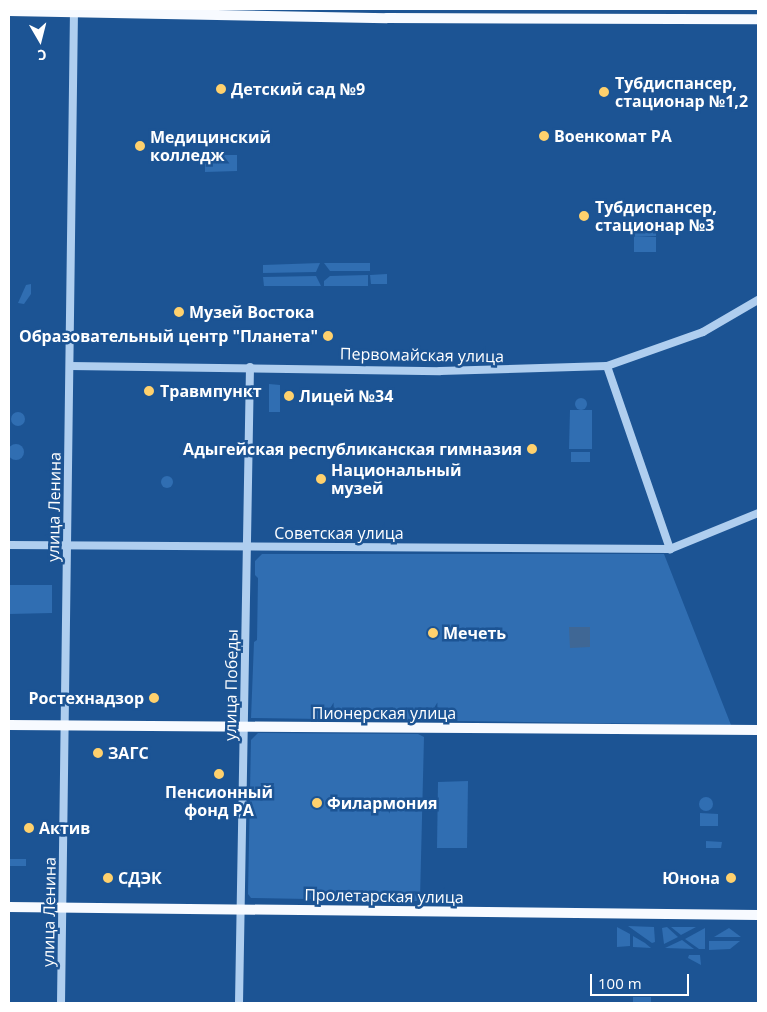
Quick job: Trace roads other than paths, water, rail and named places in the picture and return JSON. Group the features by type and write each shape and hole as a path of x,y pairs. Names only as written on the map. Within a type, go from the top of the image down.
{"main road":[{"path":"9,11 478,19 758,19"},
{"name":"Пионерская улица","path":"9,725 758,730"},
{"name":"Пролетарская улица","path":"9,907 758,915"}],"street":[{"name":"улица Ленина","path":"61,1003 74,11"},
{"name":"Первомайская улица","path":"70,366 530,370 607,366 703,332 758,300"},
{"path":"607,366 670,549 758,513"},
{"name":"улица Победы","path":"239,1003 250,367"},
{"name":"Советская улица","path":"9,545 670,549"}],"place":[{"name":"Детский сад №9","path":"221,89"},
{"name":"Тубдиспансер, стационар №1,2","path":"604,92"},
{"name":"Военкомат РА","path":"544,136"},
{"name":"Медицинский колледж","path":"140,146"},
{"name":"Тубдиспансер, стационар №3","path":"584,216"},
{"name":"Музей Востока","path":"179,312"},
{"name":"Образовательный центр \"Планета\"","path":"328,336"},
{"name":"Травмпункт","path":"149,391"},
{"name":"Лицей №34","path":"289,396"},
{"name":"Адыгейская республиканская гимназия","path":"532,449"},
{"name":"Национальный музей","path":"321,479"},
{"name":"Мечеть","path":"433,633"},
{"name":"Ростехнадзор","path":"154,698"},
{"name":"ЗАГС","path":"98,753"},
{"name":"Пенсионный фонд РА","path":"219,774"},
{"name":"Филармония","path":"317,803"},
{"name":"Актив","path":"29,828"},
{"name":"СДЭК","path":"108,878"},
{"name":"Юнона","path":"731,878"}]}
